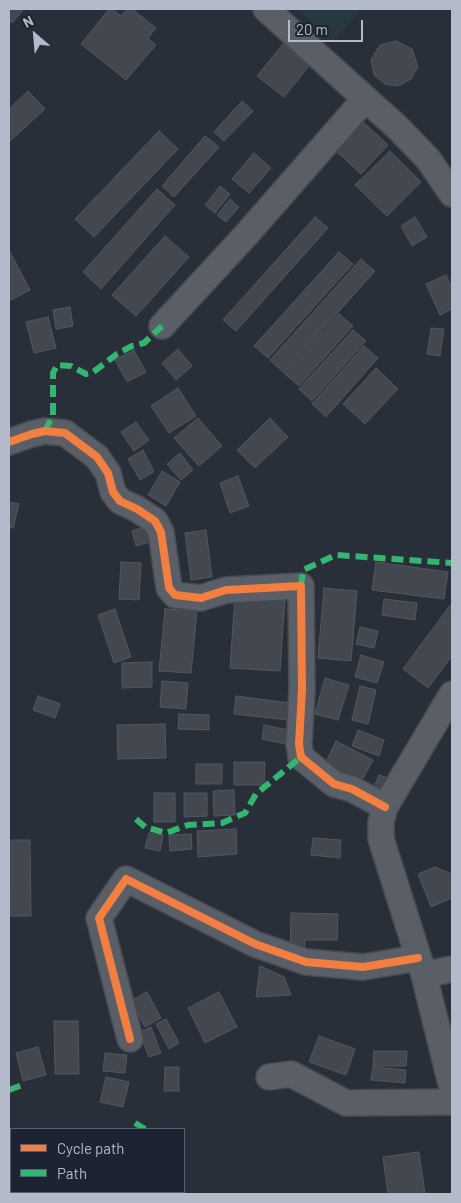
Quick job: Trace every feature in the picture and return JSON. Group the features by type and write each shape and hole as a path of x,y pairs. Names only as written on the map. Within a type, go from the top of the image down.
{"street":[{"path":"266,9 397,127 428,159 452,194"},
{"path":"162,326 246,235 365,99"},
{"path":"9,442 45,431 65,433 97,457 108,474 113,492 120,501 155,521 161,532 169,588 175,595 200,598 226,590 301,586 302,690 299,744 301,757 334,784 352,789 385,807"},
{"path":"452,694 385,807 381,822 381,839 421,967 452,1088"},
{"path":"130,1040 99,918 126,879 255,944 306,962 362,967 452,969"},
{"path":"269,1077 291,1074 346,1103 452,1102"}],"shaded area":[{"path":"297,9 362,9 332,42"}],"building":[{"path":"9,9 24,9 12,23 9,20"},
{"path":"109,9 112,9 121,16 128,9 132,9 156,28 148,38 156,45 126,80 81,44"},
{"path":"396,41 412,49 418,67 411,79 398,86 385,84 374,75 371,60 380,45"},
{"path":"283,44 309,66 284,97 257,76"},
{"path":"28,91 45,109 9,142 9,109"},
{"path":"242,101 253,111 224,141 214,132"},
{"path":"361,120 388,145 361,174 333,148"},
{"path":"159,131 178,149 94,237 75,219"},
{"path":"205,136 219,147 174,197 162,186"},
{"path":"390,151 421,182 387,216 355,185"},
{"path":"254,153 271,168 249,193 232,179"},
{"path":"220,186 230,194 215,213 205,205"},
{"path":"157,189 175,205 101,289 83,272"},
{"path":"230,199 239,207 226,222 217,215"},
{"path":"315,217 328,228 236,331 223,320"},
{"path":"415,217 427,237 412,246 401,226"},
{"path":"165,236 189,257 136,316 112,295"},
{"path":"9,250 30,290 9,301"},
{"path":"339,252 353,264 268,358 254,346"},
{"path":"361,259 375,271 284,373 270,360"},
{"path":"446,275 452,288 452,309 440,315 426,284"},
{"path":"70,307 73,326 56,329 53,310"},
{"path":"339,314 353,326 299,386 285,374"},
{"path":"48,317 56,348 34,353 26,322"},
{"path":"431,328 444,329 440,356 427,354"},
{"path":"353,330 366,341 312,401 299,389"},
{"path":"364,346 378,358 326,417 312,404"},
{"path":"178,349 192,366 176,380 162,363"},
{"path":"134,350 146,372 127,382 115,360"},
{"path":"376,368 398,389 365,424 343,404"},
{"path":"178,388 196,416 169,433 151,406"},
{"path":"198,418 222,446 199,466 174,438"},
{"path":"270,418 288,437 255,468 237,450"},
{"path":"136,422 149,440 134,451 121,432"},
{"path":"143,450 154,472 140,480 128,459"},
{"path":"180,453 193,470 181,480 167,464"},
{"path":"162,471 180,482 166,506 148,495"},
{"path":"238,476 249,506 230,513 220,483"},
{"path":"9,502 19,504 13,528 9,527"},
{"path":"151,525 156,540 136,546 132,531"},
{"path":"206,530 212,577 191,580 185,533"},
{"path":"121,562 141,563 139,600 119,599"},
{"path":"376,562 448,572 444,599 372,590"},
{"path":"324,588 357,591 351,661 318,658"},
{"path":"235,596 285,599 280,671 230,668"},
{"path":"384,599 417,603 415,620 382,615"},
{"path":"452,603 452,656 428,688 403,669"},
{"path":"115,609 131,657 114,663 98,615"},
{"path":"165,609 197,611 191,673 159,671"},
{"path":"360,627 378,631 374,648 356,644"},
{"path":"361,655 384,662 377,683 355,677"},
{"path":"152,662 152,687 122,688 122,663"},
{"path":"325,678 349,685 338,720 315,714"},
{"path":"162,681 188,683 186,709 160,707"},
{"path":"360,686 376,690 368,724 352,720"},
{"path":"38,696 60,704 55,718 33,710"},
{"path":"236,696 290,703 288,720 234,714"},
{"path":"179,714 209,715 209,730 178,729"},
{"path":"165,724 166,758 118,759 117,725"},
{"path":"264,725 288,730 285,744 262,739"},
{"path":"358,730 384,740 379,756 352,746"},
{"path":"336,741 373,760 360,784 324,766"},
{"path":"234,762 265,762 264,785 234,785"},
{"path":"196,764 222,764 222,784 196,784"},
{"path":"379,775 394,780 388,796 373,790"},
{"path":"234,790 235,815 214,816 213,791"},
{"path":"154,793 175,793 175,822 154,822"},
{"path":"184,793 207,793 207,816 184,817"},
{"path":"236,829 237,854 198,857 197,831"},
{"path":"149,833 163,835 160,851 145,848"},
{"path":"191,834 192,849 170,851 169,835"},
{"path":"313,838 341,840 340,858 311,855"},
{"path":"9,840 30,840 31,916 10,916"},
{"path":"435,867 452,874 452,898 431,907 418,874"},
{"path":"291,913 338,914 337,940 305,940 304,955 290,954"},
{"path":"260,966 284,977 291,995 256,997"},
{"path":"147,992 161,1018 145,1027 131,1001"},
{"path":"219,992 237,1027 205,1043 188,1008"},
{"path":"166,1019 179,1043 169,1049 156,1024"},
{"path":"54,1021 78,1021 79,1074 55,1074"},
{"path":"151,1027 161,1053 149,1057 139,1032"},
{"path":"319,1036 355,1049 346,1075 309,1062"},
{"path":"38,1047 46,1075 23,1081 16,1053"},
{"path":"374,1051 407,1051 406,1066 373,1066"},
{"path":"105,1053 127,1055 125,1073 103,1071"},
{"path":"165,1067 179,1067 179,1091 164,1091"},
{"path":"373,1067 406,1070 405,1083 371,1080"},
{"path":"106,1077 129,1082 123,1107 100,1102"},
{"path":"419,1152 425,1194 388,1194 383,1157"}],"marked path":[{"path":"45,431 53,415 53,373 57,365 71,366 86,374 92,373 117,354 132,346 144,343 162,326"},
{"path":"301,586 303,570 336,555 452,563"},
{"path":"136,819 145,827 166,833 188,825 222,823 245,813 256,794 301,757"},
{"path":"9,1090 25,1084"},
{"path":"135,1123 143,1128"}],"cycle path":[{"path":"9,442 45,431 65,433 97,457 108,473 113,492 120,501 155,521 161,532 169,588 175,595 201,598 226,590 301,586 302,690 299,744 301,757 334,784 352,789 385,807"},
{"path":"130,1039 99,918 126,879 255,944 306,962 363,967 418,958"}]}
